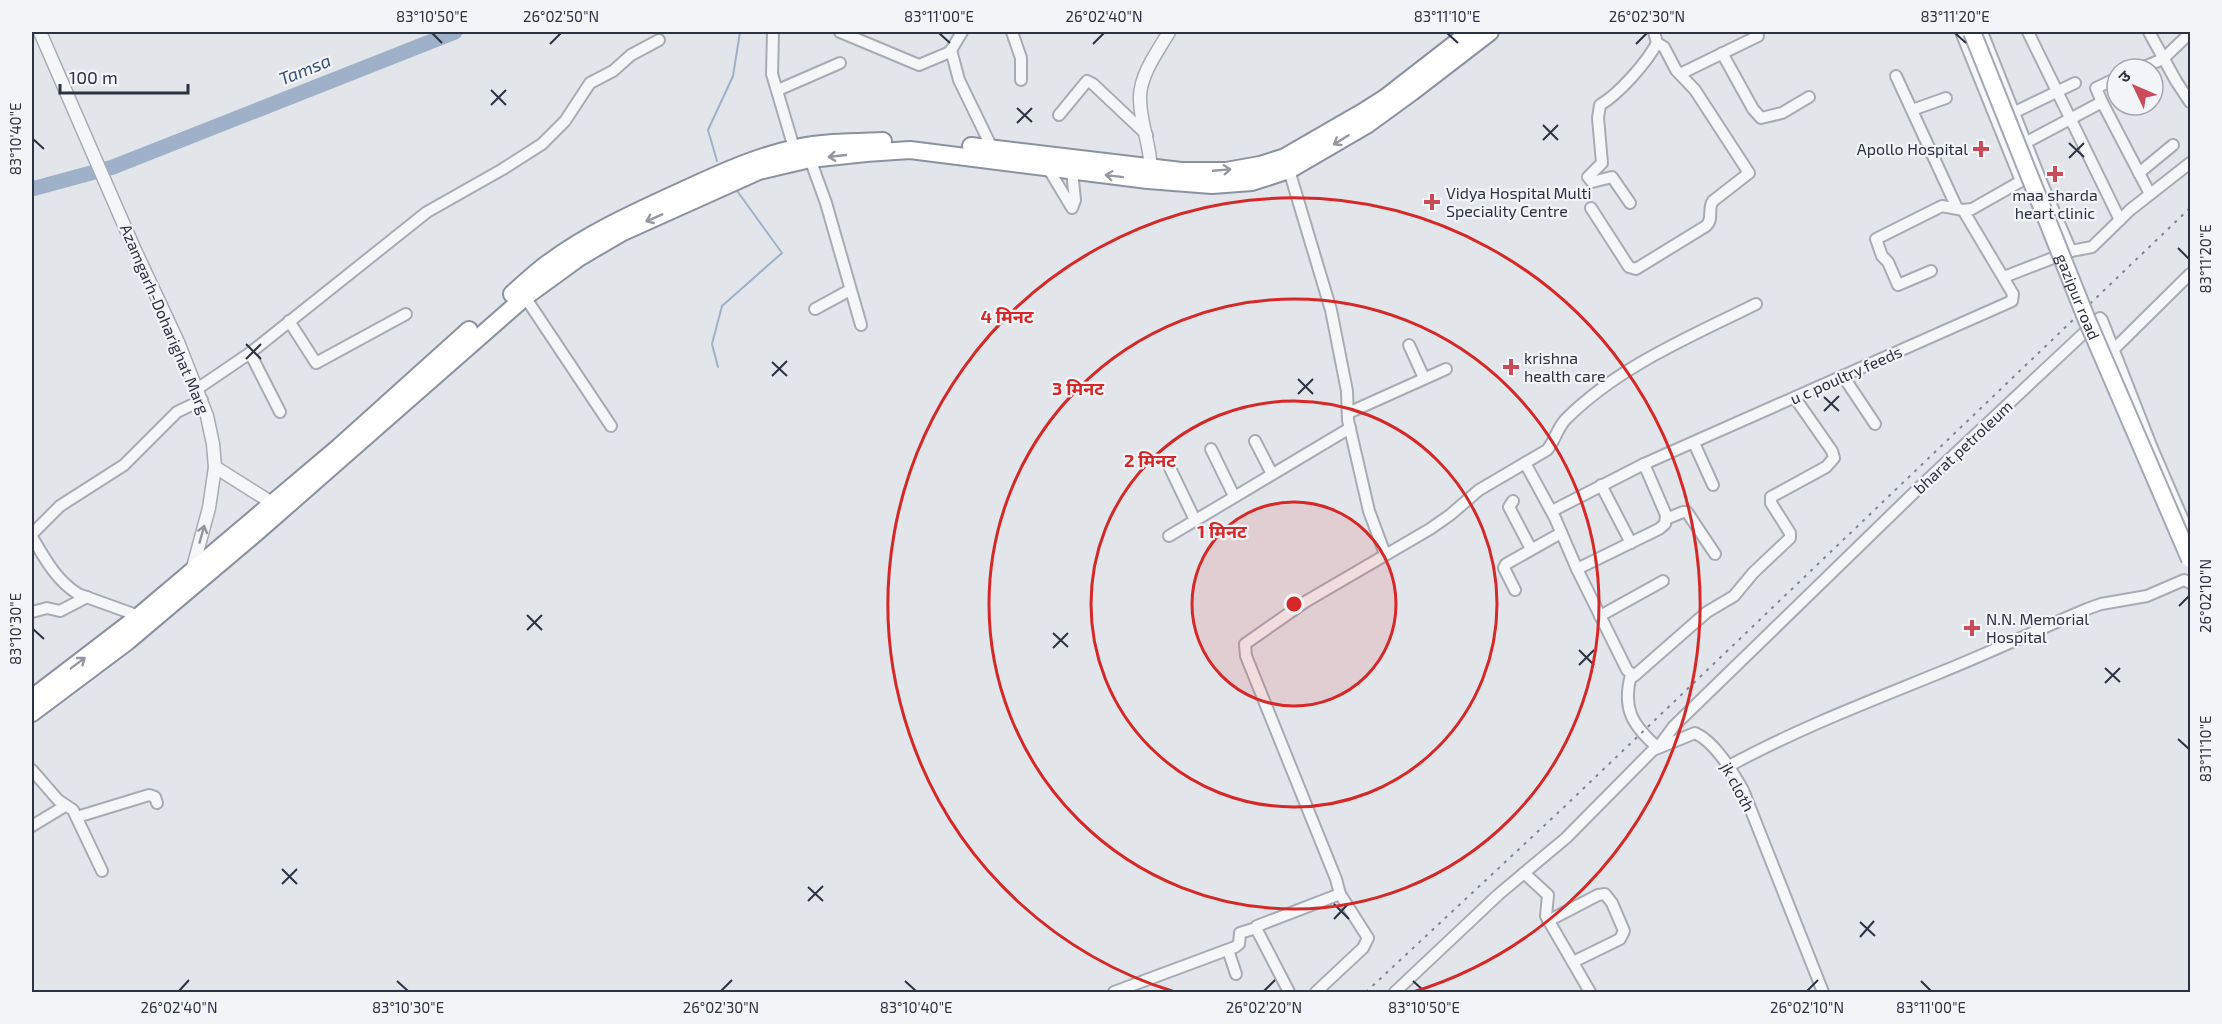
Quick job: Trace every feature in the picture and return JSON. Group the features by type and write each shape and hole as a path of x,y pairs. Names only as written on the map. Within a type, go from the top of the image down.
{"main road":[{"path":"32,698 278,507 525,297 580,257 621,233 759,171 810,159 910,150 1072,171 1151,174 1226,171 1260,165 1285,157 1316,141 1385,98 1470,32"},
{"path":"32,713 128,641 188,591 547,264 586,238 636,212 738,166 794,148 839,142 945,142 1212,185 1252,182 1289,170 1368,124 1490,32"},
{"name":"gazipur road","path":"1972,32 2087,321 2190,559"}],"street":[{"name":"Azamgarh-Doharighat Marg","path":"40,32 134,248 178,342 200,395 212,435 215,467 209,508 188,591"},
{"path":"773,32 772,64 794,148"},
{"path":"840,32 916,64 923,64 951,50 962,32"},
{"path":"1012,32 1021,58 1021,80"},
{"path":"1151,174 1147,135 1141,107 1142,83 1169,32"},
{"path":"1961,32 2020,182"},
{"path":"1982,32 2025,143 2071,251"},
{"path":"2028,32 2120,220"},
{"path":"2149,32 2162,57"},
{"path":"2165,57 2190,33"},
{"path":"1680,74 1758,36"},
{"path":"1592,208 1629,267 1636,269 1706,226 1710,220 1713,201 1748,176 1748,171 1695,90 1671,62 1656,37 1634,75 1600,105 1598,118 1602,163 1589,175 1590,181 1612,177 1630,203"},
{"path":"139,616 78,594 58,578 32,535 60,506 129,460 177,412 427,212 542,144 565,121 590,84 613,71 631,55 659,40"},
{"path":"951,50 959,80 992,148"},
{"path":"1722,53 1755,111 1764,118 1782,113 1809,97"},
{"path":"2165,62 2190,102"},
{"path":"778,90 840,63"},
{"name":"u c poultry feeds","path":"1552,511 1644,464 2012,301 2013,294 1960,209 1896,76"},
{"path":"1059,115 1087,81 1147,135"},
{"path":"2013,113 2075,83"},
{"path":"2105,84 2096,88 2150,194"},
{"path":"1912,110 1946,98"},
{"path":"2025,143 2102,102"},
{"path":"2139,173 2173,145"},
{"path":"810,159 826,203 861,325"},
{"path":"2004,277 2071,251 2092,247 2150,194 2190,163"},
{"path":"1048,168 1072,208 1076,203 1072,171"},
{"path":"1289,170 1331,310 1347,391 1350,428 1371,519 1385,554"},
{"path":"1931,271 1898,285 1888,262 1882,256 1876,239 1938,207 1972,209 2037,172"},
{"path":"2113,350 2189,280"},
{"path":"815,309 850,290"},
{"path":"525,297 611,426"},
{"path":"1316,993 1363,948 1368,938 1340,894 1246,656 1245,644 1305,602 1430,529 1479,490 1547,450 1552,445 1562,423 1611,381 1670,346 1756,304"},
{"path":"290,321 316,363 406,314"},
{"name":"bharat petroleum","path":"1659,746 1674,726 2100,318 2190,536"},
{"path":"1409,345 1424,378"},
{"path":"250,353 280,412"},
{"path":"1348,413 1446,369"},
{"path":"1843,376 1875,424"},
{"path":"1631,675 1637,674 1707,612 1734,596 1753,573 1790,538 1790,533 1771,503 1770,497 1826,467 1834,458 1832,451 1795,398"},
{"path":"1169,536 1350,428"},
{"path":"1255,441 1272,474"},
{"path":"1694,443 1713,485"},
{"path":"1211,449 1234,496"},
{"path":"1525,463 1552,511 1577,569 1631,675 1627,696 1631,716 1640,731 1659,746"},
{"path":"1577,569 1665,524 1666,519 1644,464"},
{"path":"1170,466 1195,520"},
{"path":"215,467 278,507"},
{"path":"1601,484 1631,543"},
{"path":"1513,501 1509,507 1531,549"},
{"path":"1666,519 1687,512 1715,554"},
{"path":"1515,590 1504,566 1561,533"},
{"path":"1729,766 1819,722 2087,609 2101,604 2147,596 2184,580 2190,583"},
{"path":"1600,616 1663,581"},
{"path":"32,612 47,608 60,610 87,597"},
{"name":"jk cloth","path":"1395,993 1486,906 1556,848 1659,746 1695,733 1702,737 1729,766 1743,790 1823,993"},
{"path":"32,770 65,806 73,810 102,871"},
{"path":"77,817 149,795 154,797 157,803"},
{"path":"32,826 65,806"},
{"path":"1524,873 1549,898 1545,911 1548,921 1590,993"},
{"path":"1114,993 1228,950 1239,944 1239,934 1242,932 1340,894"},
{"path":"1548,921 1598,895 1605,894 1610,899 1624,935 1574,962"},
{"path":"1256,928 1289,993"},
{"path":"1228,950 1236,974"}],"waterway":[{"name":"Tamsa","path":"32,189 113,167 455,32"},
{"path":"717,161 708,130 733,76 740,32"},
{"path":"718,367 712,344 722,306 782,253 735,188"}],"railway":[{"path":"1366,992 1562,809 2190,208"}],"place":[{"name":"Apollo Hospital","path":"1981,149"},
{"name":"maa sharda heart clinic","path":"2055,174"},
{"name":"Vidya Hospital Multi Speciality Centre","path":"1432,202"},
{"name":"krishna health care","path":"1511,367"},
{"name":"N.N. Memorial Hospital","path":"1972,628"}]}
